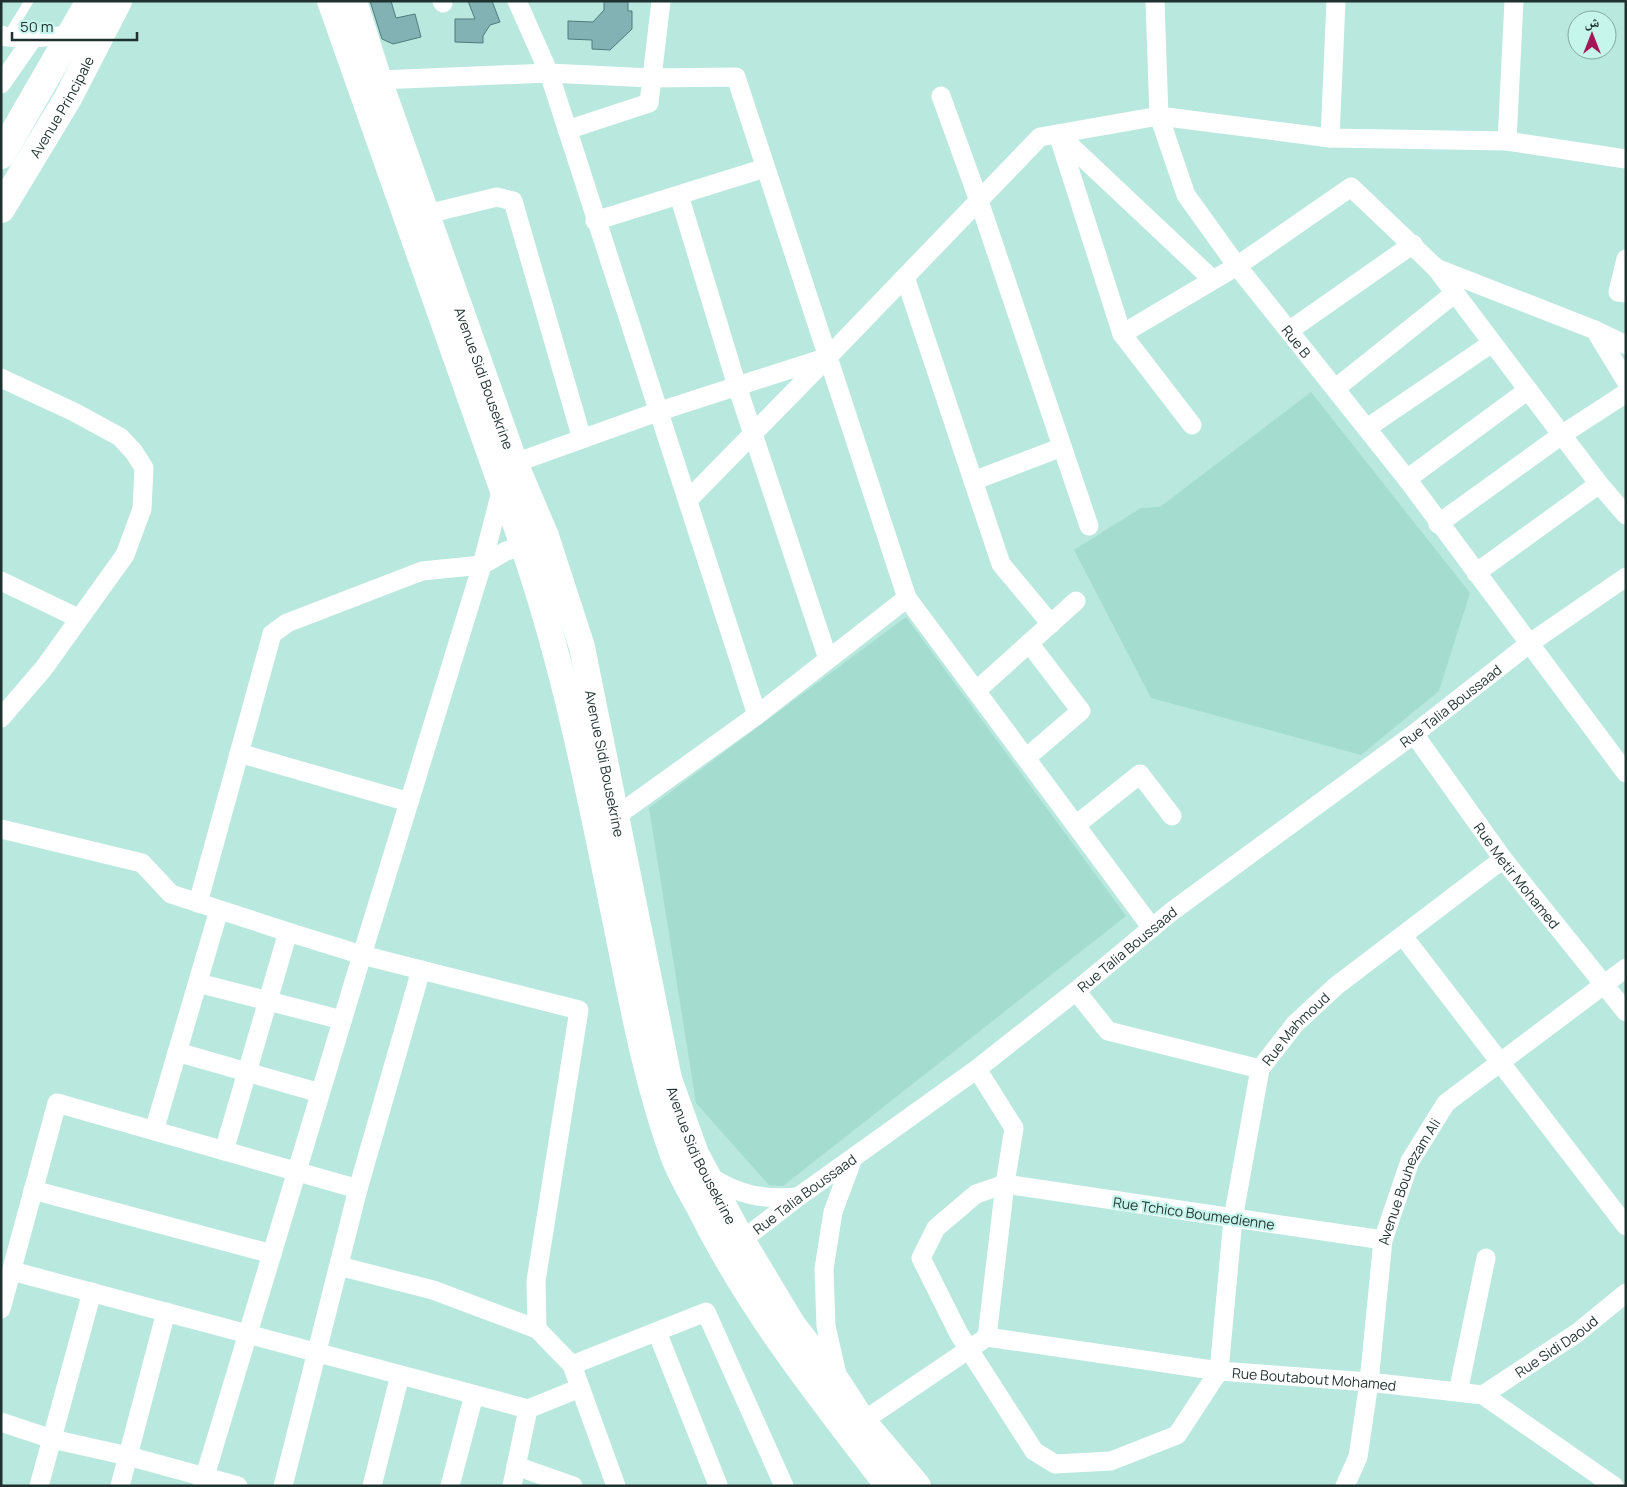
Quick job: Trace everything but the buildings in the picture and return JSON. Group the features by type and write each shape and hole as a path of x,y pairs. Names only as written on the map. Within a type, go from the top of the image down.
{"main road":[{"name":"Avenue Principale","path":"1,209 68,98 90,1"},
{"name":"Avenue Principale","path":"1,155 82,41 118,1"},
{"path":"330,1 502,488 525,546 557,655 580,750 649,1083 675,1160 732,1247 775,1337 888,1486"},
{"name":"Avenue Sidi Bousekrine","path":"354,1 379,80 515,463 546,536 582,647 615,817 670,1079 696,1154 707,1175 732,1247 838,1382 863,1421 918,1486"}],"street":[{"path":"517,1 549,73 657,412 688,500 758,715"},
{"path":"567,130 650,103 651,78 661,1"},
{"name":"Rue B","path":"1155,1 1159,116 1186,194 1237,266 1290,330 1407,479 1438,524 1626,773"},
{"path":"1330,138 1336,1"},
{"path":"1507,141 1514,1"},
{"path":"4,36 82,41"},
{"path":"1,84 33,38"},
{"path":"379,80 549,73 651,78 736,77 907,598 1152,928"},
{"path":"941,96 979,201 1089,526"},
{"path":"688,500 1040,138 1159,116 1330,138 1507,141 1626,159"},
{"path":"1058,134 1213,280"},
{"path":"1058,134 1122,334 1192,424"},
{"path":"595,221 765,168"},
{"path":"1122,334 1237,266 1351,187 1413,244 1436,268 1599,484 1626,515"},
{"path":"679,195 752,433 828,659"},
{"path":"427,214 498,197 513,201 582,439"},
{"path":"1290,330 1413,244"},
{"path":"1626,259 1618,292 1626,294"},
{"path":"1436,268 1595,330 1626,345"},
{"path":"905,277 1001,564 1051,624"},
{"path":"1336,388 1455,293"},
{"path":"1595,330 1626,381"},
{"path":"1367,428 1492,342"},
{"path":"203,1481 482,565 502,488 515,463 657,412 828,357"},
{"path":"1,378 74,412 120,437 134,452 144,468 142,509 125,555 44,668 1,718"},
{"path":"1407,479 1528,390"},
{"path":"1438,524 1563,434 1626,393"},
{"path":"973,480 1062,447"},
{"path":"1476,573 1599,484"},
{"path":"198,903 272,634 287,623 422,571 482,565 506,551 525,546"},
{"name":"Rue Talia Boussaad","path":"732,1247 798,1197 977,1069 1152,928 1414,734 1530,644 1626,577"},
{"path":"1,581 78,618"},
{"path":"615,817 758,715 907,598"},
{"path":"976,691 1076,601"},
{"path":"1026,758 1081,711 1029,644"},
{"name":"Rue Metir Mohamed","path":"1414,734 1503,858 1606,984 1626,1012"},
{"path":"239,753 409,802"},
{"path":"1076,825 1140,774 1172,816"},
{"path":"1,829 142,863 171,894 288,932 362,955 579,1010 536,1281 537,1329"},
{"name":"Rue Mahmoud","path":"1219,1371 1233,1219 1260,1069 1295,1024 1336,986 1503,858"},
{"path":"154,1131 219,910"},
{"path":"224,1151 288,932"},
{"path":"1403,936 1626,1226"},
{"name":"Avenue Bouhezam Ali","path":"1345,1486 1358,1457 1369,1382 1384,1240 1410,1161 1446,1103 1626,968"},
{"path":"283,1486 358,1189 420,970"},
{"path":"198,983 342,1020"},
{"path":"1076,991 1108,1031 1260,1069"},
{"path":"177,1052 246,1074 320,1093"},
{"path":"863,1421 970,1351 987,1337 1005,1184 1014,1128 977,1069"},
{"path":"1,1309 57,1103 358,1189"},
{"path":"838,1382 826,1326 824,1269 833,1212 853,1158"},
{"path":"707,1175 727,1188 750,1196 774,1199 798,1197"},
{"path":"1005,1184 976,1194 936,1228 921,1258 970,1351 1034,1451 1055,1464 1111,1461 1177,1435 1219,1371"},
{"name":"Rue Tchico Boumedienne","path":"1005,1184 1384,1240"},
{"path":"34,1190 272,1254"},
{"path":"1458,1392 1486,1258"},
{"path":"339,1266 433,1290 537,1329 572,1365 616,1486"},
{"path":"12,1271 528,1409 580,1388"},
{"path":"39,1486 92,1292"},
{"name":"Rue Sidi Daoud","path":"1483,1395 1577,1333 1626,1293"},
{"path":"120,1486 166,1312"},
{"path":"572,1365 706,1312 784,1486"},
{"path":"657,1332 720,1485"},
{"name":"Rue Boutabout Mohamed","path":"987,1337 1219,1371 1369,1382 1483,1395 1614,1486"},
{"path":"372,1486 400,1375"},
{"path":"450,1486 474,1394"},
{"path":"512,1486 528,1409"},
{"path":"1,1422 52,1439 128,1456 203,1481 238,1486"},
{"path":"516,1466 573,1486"}],"lane":[{"path":"4,36 29,1"}],"shaded area":[{"path":"1311,392 1470,593 1439,691 1361,755 1151,698 1074,550 1141,508 1160,507"},
{"path":"906,617 1126,916 783,1186 769,1185 696,1103 649,808"}]}
